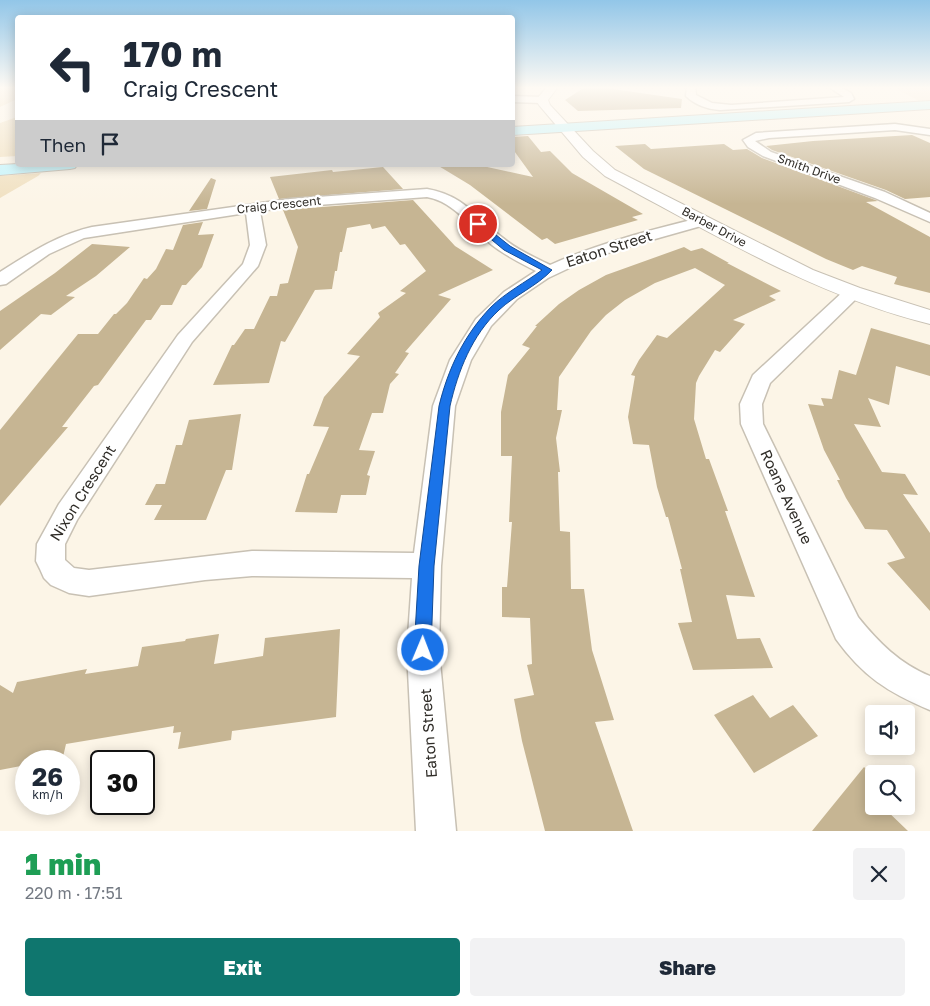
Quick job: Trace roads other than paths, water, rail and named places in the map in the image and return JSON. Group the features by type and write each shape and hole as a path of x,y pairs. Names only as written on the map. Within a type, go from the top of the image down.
{"main road":[{"path":"515,136 628,126"},
{"path":"515,130 567,130 652,126"},
{"path":"0,163 15,162"},
{"path":"0,170 42,167"}],"street":[{"name":"Barber Drive","path":"563,126 586,153 606,170 791,267 852,293 930,316"},
{"name":"Smith Drive","path":"930,132 895,127 756,136 749,140 752,145 767,154 880,195 930,218"},
{"name":"Craig Crescent","path":"0,280 54,243 69,236 92,230 306,201 436,194 450,199 502,245 548,270"},
{"name":"Nixon Crescent","path":"252,208 258,245 255,257 242,277 185,338 68,512 53,536 50,548 50,559 54,569 62,577 72,581 98,582 198,569 266,564 427,566"},
{"name":"Eaton Street","path":"436,831 423,650 427,566 444,406 450,383 461,355 478,329 496,308 548,270 602,250 703,221"},
{"name":"Roane Avenue","path":"852,293 760,380 751,404 752,424 847,628 863,650 882,668 908,685 930,693"}]}
